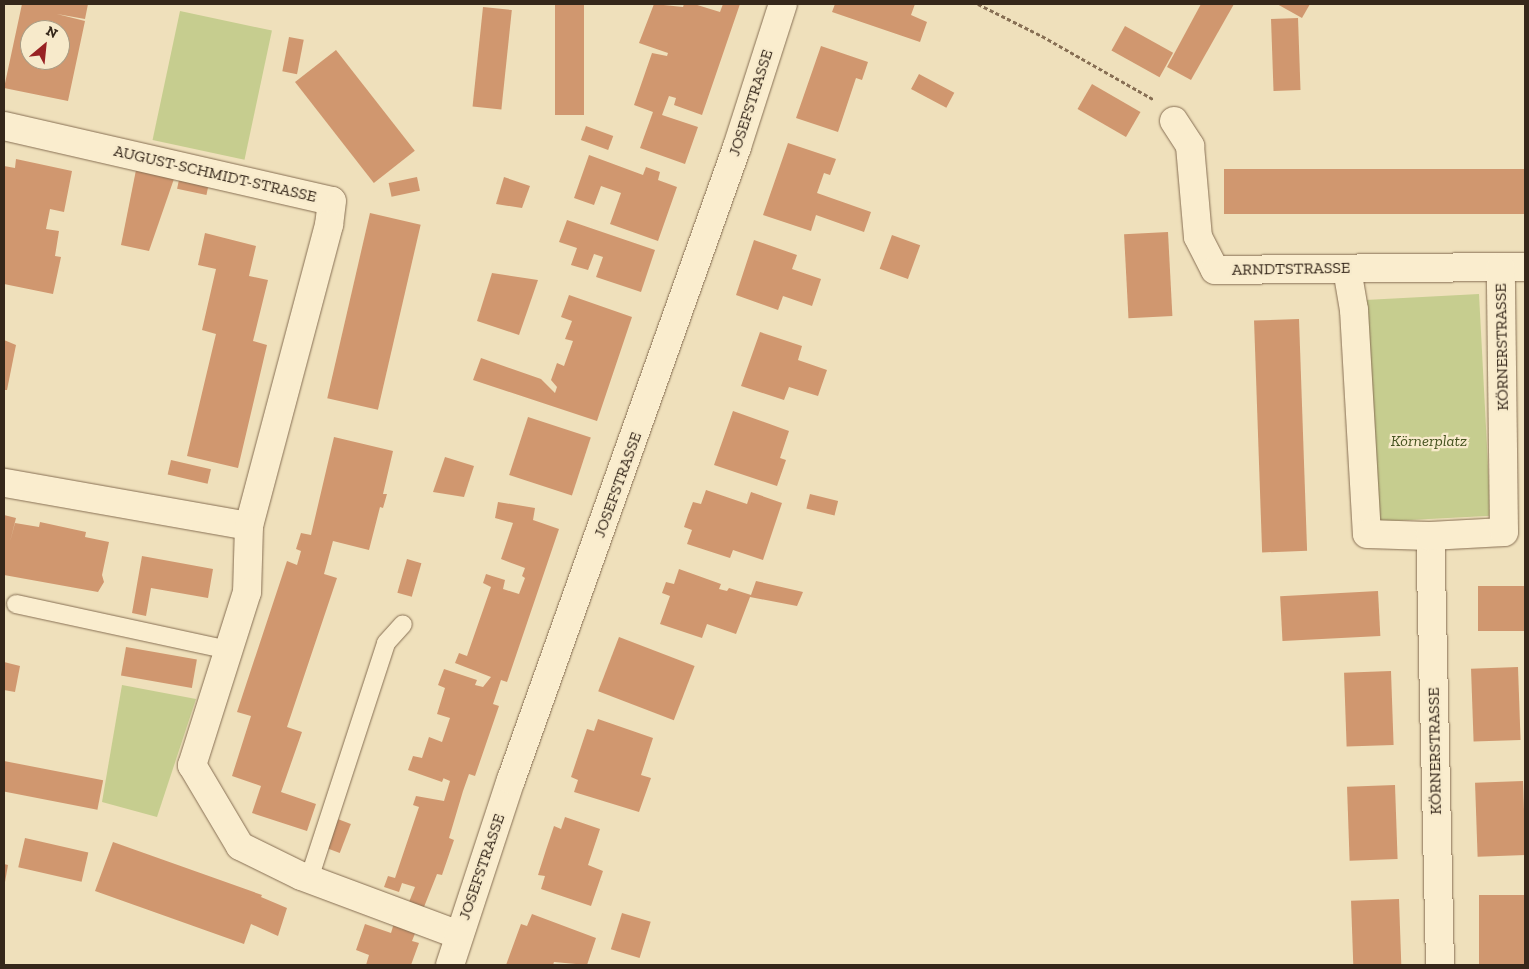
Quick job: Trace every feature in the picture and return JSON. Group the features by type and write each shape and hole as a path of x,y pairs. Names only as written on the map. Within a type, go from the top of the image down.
{"street":[{"name":"JOSEFSTRASSE","path":"450,965 737,146 782,4"},
{"name":"ARNDTSTRASSE","path":"1174,121 1190,146 1198,237 1215,270 1513,268"},
{"name":"AUGUST-SCHMIDT-STRASSE","path":"4,126 332,201 329,225 249,526 248,592 192,765 240,846 308,879 459,935"},
{"name":"KÖRNERSTRASSE","path":"1347,269 1354,310 1367,534 1430,536 1504,532 1513,268"},
{"path":"4,483 249,526"},
{"name":"KÖRNERSTRASSE","path":"1430,536 1440,965"}],"lane":[{"path":"16,604 229,650"},
{"path":"308,879 386,643 402,624"}],"path":[{"path":"978,4 1148,94 1174,121"}],"green space":[{"path":"180,11 272,31 245,160 153,140"},
{"name":"Körnerplatz","path":"1479,294 1491,516 1377,522 1365,300"},
{"path":"122,685 196,699 157,817 102,802"}],"building":[{"path":"22,4 88,4 85,19 57,14 85,21 68,101 4,88"},
{"path":"555,4 584,4 584,115 555,115"},
{"path":"654,4 683,7 684,4 694,4 720,12 723,4 740,4 702,115 674,105 676,98 669,96 662,115 698,127 685,164 640,148 653,112 634,105 652,53 667,56 668,53 639,43"},
{"path":"835,4 915,4 911,15 927,22 920,42 832,12"},
{"path":"1201,4 1234,4 1191,80 1167,67"},
{"path":"1277,4 1310,4 1302,18"},
{"path":"483,7 512,10 501,109 473,106"},
{"path":"1298,18 1301,90 1274,91 1271,19"},
{"path":"1125,26 1173,53 1160,77 1111,50"},
{"path":"289,37 304,40 297,74 282,71"},
{"path":"821,46 868,62 862,80 856,78 838,132 796,118"},
{"path":"336,50 415,151 374,183 295,82"},
{"path":"919,74 954,93 946,108 911,89"},
{"path":"1092,84 1140,112 1126,137 1078,109"},
{"path":"586,126 613,136 608,150 581,140"},
{"path":"788,143 836,159 830,175 824,173 817,193 871,212 864,232 816,215 811,231 763,215"},
{"path":"589,155 643,175 646,167 660,172 658,180 677,187 658,241 610,224 621,193 601,186 594,205 574,198"},
{"path":"16,159 72,171 64,212 50,209 46,229 59,231 55,256 61,257 53,294 4,284 4,166 15,168"},
{"path":"137,165 176,173 149,251 121,245"},
{"path":"1224,169 1525,169 1525,214 1224,214"},
{"path":"180,175 209,181 206,195 177,189"},
{"path":"417,177 420,191 392,197 389,183"},
{"path":"504,177 530,186 522,208 496,204"},
{"path":"370,213 421,225 378,410 327,398"},
{"path":"567,220 655,250 641,292 596,277 603,257 594,254 588,270 571,265 577,248 559,242"},
{"path":"1168,232 1172,316 1128,318 1124,234"},
{"path":"205,233 256,246 249,276 268,280 253,341 267,345 238,468 187,456 216,334 202,330 216,269 198,265"},
{"path":"892,235 920,245 908,279 880,269"},
{"path":"754,240 797,255 792,269 821,279 812,306 783,296 778,310 736,295"},
{"path":"492,273 538,280 519,335 477,321"},
{"path":"569,295 632,317 597,421 473,380 481,358 541,379 555,393 557,387 551,380 557,363 564,366 573,341 565,339 572,321 561,317"},
{"path":"1299,319 1307,551 1262,552 1254,321"},
{"path":"760,332 802,346 798,360 827,370 818,396 789,387 784,400 741,386"},
{"path":"4,340 16,345 7,390 4,390"},
{"path":"733,411 789,431 780,458 786,460 777,486 714,465"},
{"path":"528,417 591,437 572,495 509,475"},
{"path":"334,437 393,451 383,494 387,494 383,508 380,507 369,550 333,541 324,574 337,578 287,727 302,732 281,792 316,804 307,831 252,813 261,786 232,776 251,716 237,712 287,561 297,565 301,551 296,549 301,533 311,535"},
{"path":"445,457 474,466 464,497 433,492"},
{"path":"171,460 211,469 208,484 168,475"},
{"path":"706,490 747,504 751,492 782,503 763,560 733,550 730,558 687,544 692,530 684,527 688,515 693,502 701,504"},
{"path":"810,494 838,501 835,516 806,509"},
{"path":"498,502 535,508 533,520 559,529 507,682 501,680 493,704 499,706 475,776 469,774 463,791 449,838 454,840 442,875 437,874 422,912 407,907 415,887 402,883 399,892 384,887 388,876 395,878 419,807 413,805 416,796 444,801 450,781 444,778 442,782 408,770 413,756 422,758 429,737 442,742 450,718 437,714 445,688 438,685 444,669 477,680 475,685 483,687 491,677 455,663 459,653 467,656 491,587 483,583 486,574 505,580 503,589 519,594 525,578 522,576 525,568 501,559 513,523 495,518"},
{"path":"4,515 16,518 10,542 15,523 39,527 40,522 86,532 85,537 109,542 102,575 104,582 98,592 4,575"},
{"path":"142,556 213,569 208,598 151,588 146,616 132,613"},
{"path":"407,559 421,563 412,597 397,593"},
{"path":"679,569 721,584 719,589 727,591 729,588 751,595 756,581 803,592 797,606 750,597 736,634 707,624 702,638 660,624 670,596 662,593 666,582 674,584"},
{"path":"1478,586 1525,586 1525,631 1478,631"},
{"path":"1378,591 1380,636 1282,641 1280,596"},
{"path":"619,637 695,666 674,720 598,691"},
{"path":"126,647 197,660 192,688 121,676"},
{"path":"4,662 20,666 15,692 4,690"},
{"path":"1518,667 1521,740 1474,742 1471,669"},
{"path":"1391,671 1394,745 1347,747 1344,673"},
{"path":"598,719 653,738 641,775 651,778 639,812 574,792 578,780 571,777 587,729 594,731"},
{"path":"4,761 103,780 97,810 4,792"},
{"path":"1523,781 1525,855 1478,857 1475,783"},
{"path":"1395,785 1398,859 1350,861 1347,787"},
{"path":"565,817 600,829 588,865 603,871 591,906 541,889 545,876 538,875 554,826 561,829"},
{"path":"335,818 351,824 340,853 324,847"},
{"path":"25,838 88,853 82,882 18,867"},
{"path":"113,842 262,895 261,897 287,908 278,936 251,924 244,944 95,891"},
{"path":"4,864 8,865 5,882 4,882"},
{"path":"1479,895 1525,895 1525,965 1479,965"},
{"path":"1399,899 1401,965 1353,965 1351,901"},
{"path":"622,913 651,922 640,958 611,949"},
{"path":"532,914 596,938 587,965 554,962 553,965 506,965 521,924 527,926"},
{"path":"394,923 416,931 412,941 419,943 411,965 366,965 369,955 356,950 365,924 391,933"}]}
